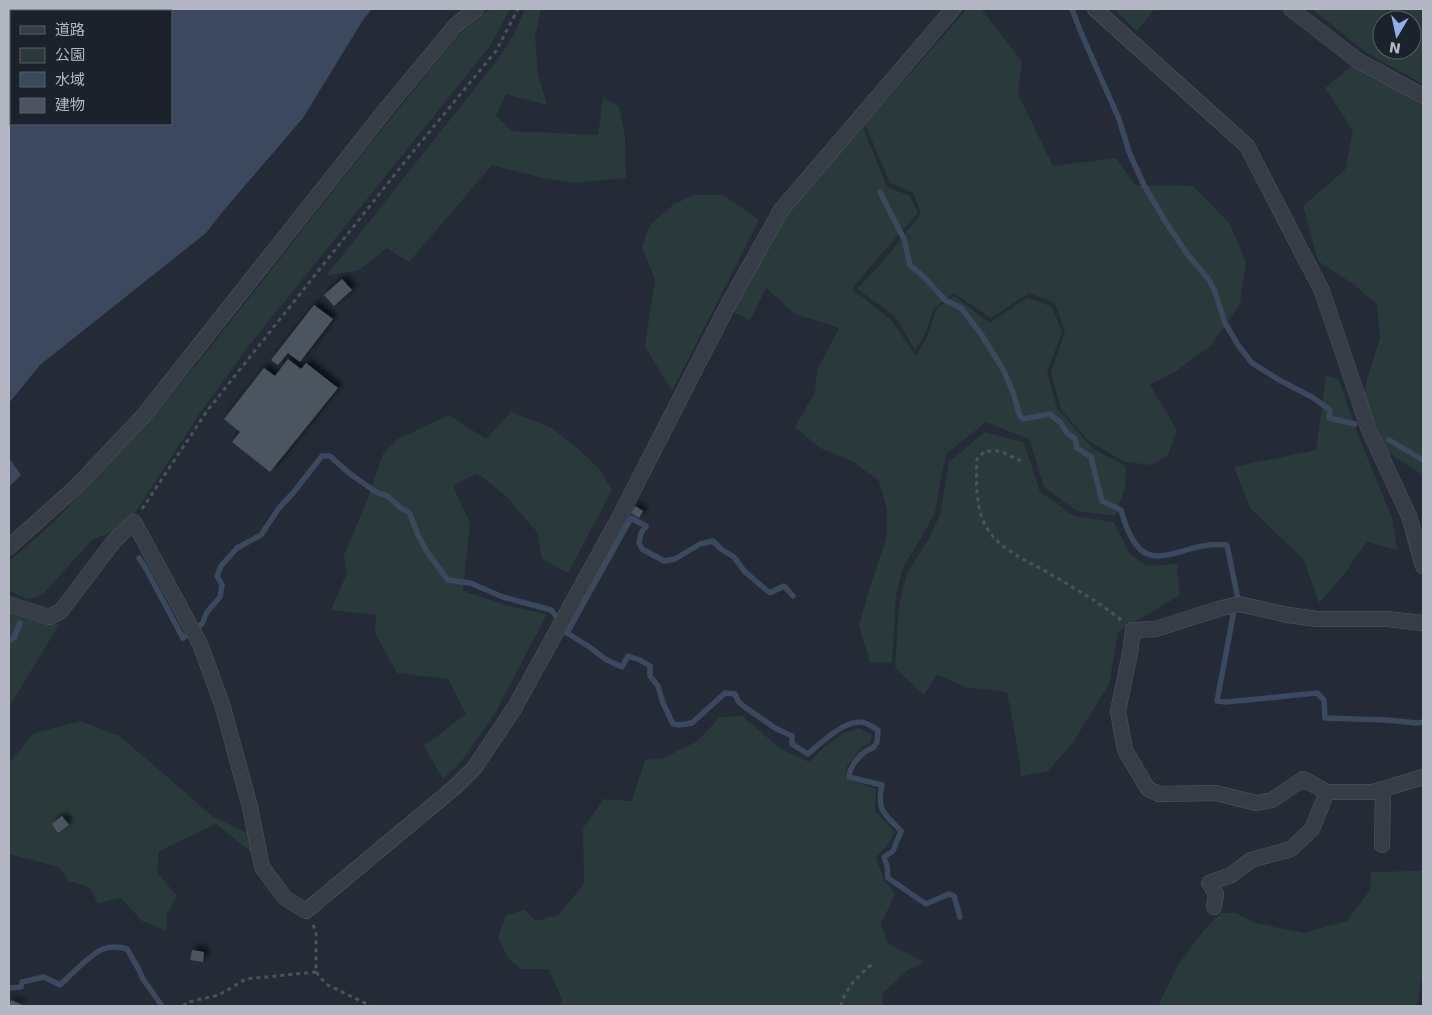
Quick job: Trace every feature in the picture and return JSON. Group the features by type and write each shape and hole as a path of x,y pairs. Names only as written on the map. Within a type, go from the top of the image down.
{"street":[{"path":"9,547 76,487 144,415 387,108 455,26 476,9"},
{"path":"9,604 49,617 61,611 114,541 134,522 200,644 216,687 250,807 262,867 285,898 306,911 456,787 488,749 515,707 620,516 728,306 781,210 953,9"},
{"path":"1095,9 1247,146 1322,291 1369,430 1409,516 1423,566"},
{"path":"1291,9 1357,60 1423,96"},
{"path":"1423,623 1387,619 1317,619 1288,616 1239,604 1155,629 1133,630 1118,711 1125,750 1148,789 1159,794 1216,793 1256,803 1272,800 1303,779 1327,792 1373,792 1423,777"},
{"path":"1382,845 1383,789"},
{"path":"1214,907 1216,894 1209,882 1231,875 1251,860 1291,849 1312,829 1327,792"}],"path":[{"path":"134,522 206,411 496,51 518,9"},
{"path":"1021,461 1000,451 985,451 977,459 976,482 979,508 987,529 1002,546 1079,590 1133,630"},
{"path":"306,911 316,931 316,972 326,984 371,1006"},
{"path":"840,1006 851,984 874,963"},
{"path":"183,1006 188,1002 219,995 246,979 316,972"}],"green space":[{"path":"491,9 510,9 490,46 248,347 200,413 135,513 122,529 93,539 42,595 29,599 9,591 9,562 57,519 145,425 202,358 366,149 457,37 481,15"},
{"path":"525,9 541,9 535,36 538,75 547,105 506,94 496,116 512,131 598,135 603,98 619,106 625,137 626,178 572,183 542,178 492,165 409,262 387,248 359,270 326,276 499,58 514,34"},
{"path":"967,9 981,9 1022,61 1018,94 1053,166 1116,158 1135,185 1193,186 1230,224 1246,262 1240,304 1211,346 1176,371 1150,385 1177,430 1168,455 1152,465 1125,462 1109,453 1088,440 1061,410 1051,372 1065,332 1055,303 1029,293 991,318 954,293 934,308 926,332 915,350 895,316 857,289 880,265 921,214 913,192 890,183 865,124"},
{"path":"1114,9 1155,9 1137,31"},
{"path":"1312,9 1423,9 1423,84 1380,60 1422,60 1422,10 1372,10 1372,56"},
{"path":"1353,65 1423,106 1423,475 1387,452 1363,392 1380,338 1377,305 1353,284 1318,261 1303,206 1345,170 1353,131 1325,88"},
{"path":"862,125 887,187 910,196 918,213 852,289 891,320 916,356 927,337 937,308 954,296 990,323 1028,297 1052,307 1062,332 1047,372 1057,408 1092,448 1126,466 1125,488 1115,516 1077,511 1044,487 1029,439 986,422 946,454 935,512 903,567 896,594 892,663 870,662 859,626 886,539 887,509 879,481 852,461 820,448 795,427 815,392 817,370 839,328 795,314 766,288 750,320 731,311 792,207"},
{"path":"695,195 723,195 759,220 672,391 645,347 655,279 642,247 650,225 674,204"},
{"path":"1326,375 1339,380 1359,437 1392,518 1397,550 1367,542 1346,572 1319,603 1304,560 1250,508 1234,467 1316,450"},
{"path":"511,412 552,428 583,453 600,470 612,490 568,573 542,559 537,532 506,496 477,473 453,486 470,523 463,591 509,606 547,614 495,713 463,759 443,779 424,746 466,714 448,679 397,673 375,633 376,615 331,610 347,573 344,556 383,454 398,439 449,415 486,439"},
{"path":"985,432 1024,443 1040,492 1074,516 1114,522 1129,553 1147,566 1177,564 1180,595 1118,632 1109,684 1072,744 1048,771 1021,776 1007,692 966,687 937,675 924,695 895,668 899,605 907,573 927,542 940,515 949,462"},
{"path":"9,612 59,625 9,707"},
{"path":"742,716 781,749 809,762 823,748 845,732 859,728 872,735 870,743 862,746 846,768 846,778 876,789 875,811 895,832 887,846 876,857 884,880 895,894 881,924 888,944 924,962 908,970 882,994 883,1006 559,1006 562,1000 549,969 521,969 508,958 498,937 506,915 524,910 537,921 558,915 584,884 583,828 604,799 632,801 645,760 663,758 696,742 720,717"},
{"path":"80,721 120,736 212,816 249,834 251,852 216,824 159,851 157,872 177,896 167,914 166,930 142,921 121,898 98,903 89,887 69,881 59,867 9,854 9,763 34,733"},
{"path":"1423,870 1423,976 1418,1003 1415,1006 1158,1006 1178,965 1204,930 1221,913 1236,913 1254,923 1304,933 1347,921 1370,890 1371,872"}],"water":[{"path":"9,9 372,9 363,20 303,118 206,233 40,365 9,403"},
{"path":"9,458 21,475 9,487"}],"building":[{"path":"342,279 352,290 334,306 324,295"},
{"path":"314,305 333,319 300,362 288,353 278,365 271,360"},
{"path":"288,359 301,369 306,363 338,388 270,472 232,442 240,432 224,419 264,368 275,376"},
{"path":"635,506 643,511 639,518 631,513"},
{"path":"62,816 69,825 58,833 52,824"},
{"path":"192,950 204,952 203,962 190,960"},
{"path":"11,1000 22,1005 9,1006"}],"waterway":[{"path":"1072,9 1119,119 1129,152 1144,185 1188,255 1209,280 1225,323 1238,345 1252,363 1312,397 1330,410 1329,418 1355,424"},
{"path":"880,192 904,239 910,265 945,300 961,308 981,334 1004,371 1014,395 1019,414 1023,419 1050,414 1075,439 1077,448 1091,457 1102,501 1121,510 1130,535 1140,549 1151,555 1163,556 1209,545 1227,545 1239,604 1232,609 1233,616 1217,701 1226,702 1317,693 1324,700 1325,718 1423,722"},
{"path":"1389,440 1423,460"},
{"path":"139,558 183,638 202,624 207,612 220,597 222,585 217,576 221,566 237,548 261,535 279,508 322,456 330,456 349,473 409,512 427,552 448,580 470,583 503,597 551,610 567,633 605,659 622,667 628,656 650,666 650,676 658,686 663,703 673,724 692,723 725,693 735,694 742,705 775,728 792,736 792,744 808,754 846,725 860,722 878,730 877,742 873,748 857,759 851,768 849,777 882,785 880,801 883,811 901,831 893,851 884,857 888,878 926,904 949,894 954,896 960,917"},
{"path":"567,633 631,518 646,526 641,533 639,543 642,549 664,561 675,559 700,544 713,541 721,549 734,557 745,572 770,593 784,586 793,596"},
{"path":"9,641 14,638 20,623"},
{"path":"9,988 21,987 22,982 44,977 60,985 98,952 106,948 118,947 127,949 143,979 162,1006"}]}
